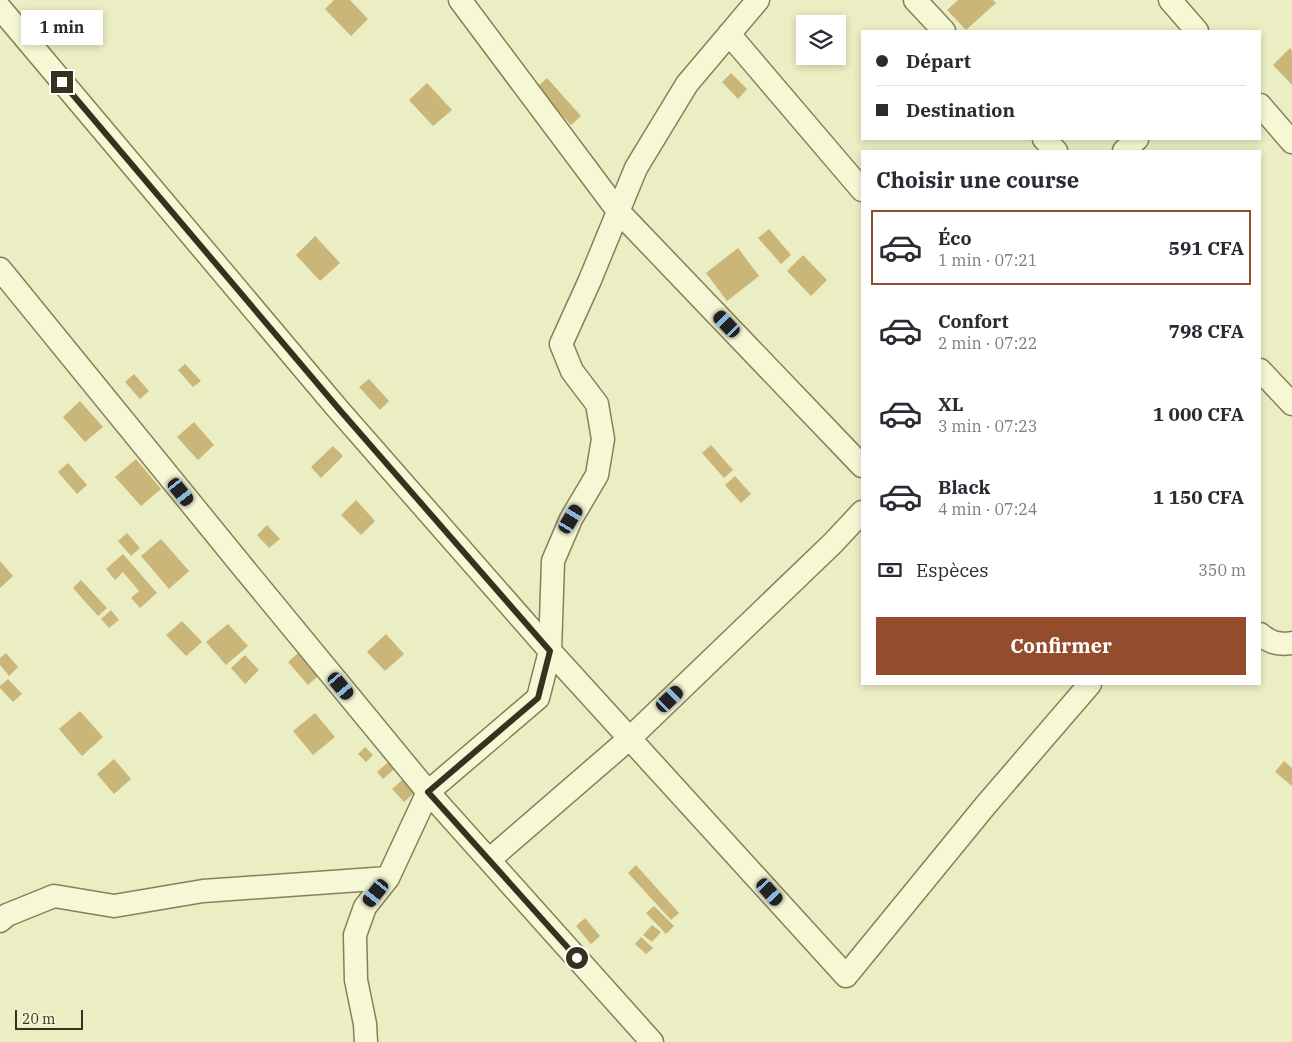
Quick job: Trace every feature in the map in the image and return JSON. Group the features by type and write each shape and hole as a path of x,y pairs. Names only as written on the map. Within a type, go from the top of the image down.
{"street":[{"path":"460,0 618,211 861,465"},
{"path":"366,1042 365,1024 356,980 355,935 365,907 388,878 428,792 538,698 550,651 553,561 571,519 597,475 602,439 597,404 572,371 561,344 590,280 636,168 687,84 758,0"},
{"path":"915,0 943,30"},
{"path":"1170,0 1196,30"},
{"path":"0,8 338,408 550,651 846,976 985,806 1089,685"},
{"path":"729,34 861,189"},
{"path":"1261,106 1292,142"},
{"path":"1045,140 1055,150"},
{"path":"1125,150 1135,140"},
{"path":"0,269 428,792 652,1042"},
{"path":"1261,371 1292,404"},
{"path":"490,860 630,738 833,543 861,513"},
{"path":"1261,635 1281,645 1292,643"},
{"path":"0,921 7,914 54,896 114,906 204,891 388,878"}],"building":[{"path":"334,0 350,0 368,19 351,36 325,9"},
{"path":"958,0 993,0 996,3 966,30 947,10"},
{"path":"1290,48 1292,51 1292,85 1273,65"},
{"path":"731,73 747,89 738,99 722,82"},
{"path":"547,78 581,116 571,125 537,87"},
{"path":"427,83 452,110 433,126 409,100"},
{"path":"769,229 791,255 781,264 758,238"},
{"path":"315,236 340,263 320,281 296,255"},
{"path":"738,248 759,276 727,301 706,273"},
{"path":"803,255 827,280 811,296 787,271"},
{"path":"185,364 201,381 193,387 178,370"},
{"path":"134,374 149,391 140,399 125,382"},
{"path":"369,379 389,401 380,410 359,387"},
{"path":"80,401 103,427 85,442 63,417"},
{"path":"194,422 214,445 198,460 177,437"},
{"path":"711,445 733,470 724,478 702,453"},
{"path":"333,446 343,456 321,478 311,467"},
{"path":"136,459 161,489 141,506 115,477"},
{"path":"68,463 87,485 77,494 58,472"},
{"path":"735,476 751,494 741,503 725,485"},
{"path":"356,500 375,521 361,535 341,515"},
{"path":"267,525 280,539 269,548 257,535"},
{"path":"127,533 140,548 131,556 118,541"},
{"path":"161,539 189,571 169,589 141,556"},
{"path":"123,554 157,593 140,608 131,598 139,591 123,572 115,580 106,569"},
{"path":"0,561 13,576 0,588"},
{"path":"81,580 107,608 98,616 73,588"},
{"path":"111,610 119,620 109,628 101,619"},
{"path":"182,621 202,642 186,656 166,635"},
{"path":"228,624 248,646 226,665 206,642"},
{"path":"386,634 404,654 385,671 367,652"},
{"path":"305,647 325,670 308,685 288,662"},
{"path":"6,653 18,667 9,676 0,665 0,658"},
{"path":"245,655 259,670 245,684 231,668"},
{"path":"8,679 22,694 13,702 0,688"},
{"path":"80,711 103,737 82,756 59,729"},
{"path":"315,713 335,737 313,755 293,731"},
{"path":"365,747 373,755 366,762 358,754"},
{"path":"393,758 399,765 383,779 377,772"},
{"path":"114,759 131,779 114,794 97,774"},
{"path":"1284,761 1292,768 1292,786 1275,772"},
{"path":"408,775 420,788 404,802 392,789"},
{"path":"636,865 679,913 671,920 628,873"},
{"path":"654,906 674,926 666,934 646,913"},
{"path":"585,918 600,936 591,944 576,926"},
{"path":"652,925 661,932 652,942 643,935"},
{"path":"641,937 653,948 646,954 635,944"}],"route":[{"path":"62,82 338,408 550,651 538,698 428,792 577,958"}]}
